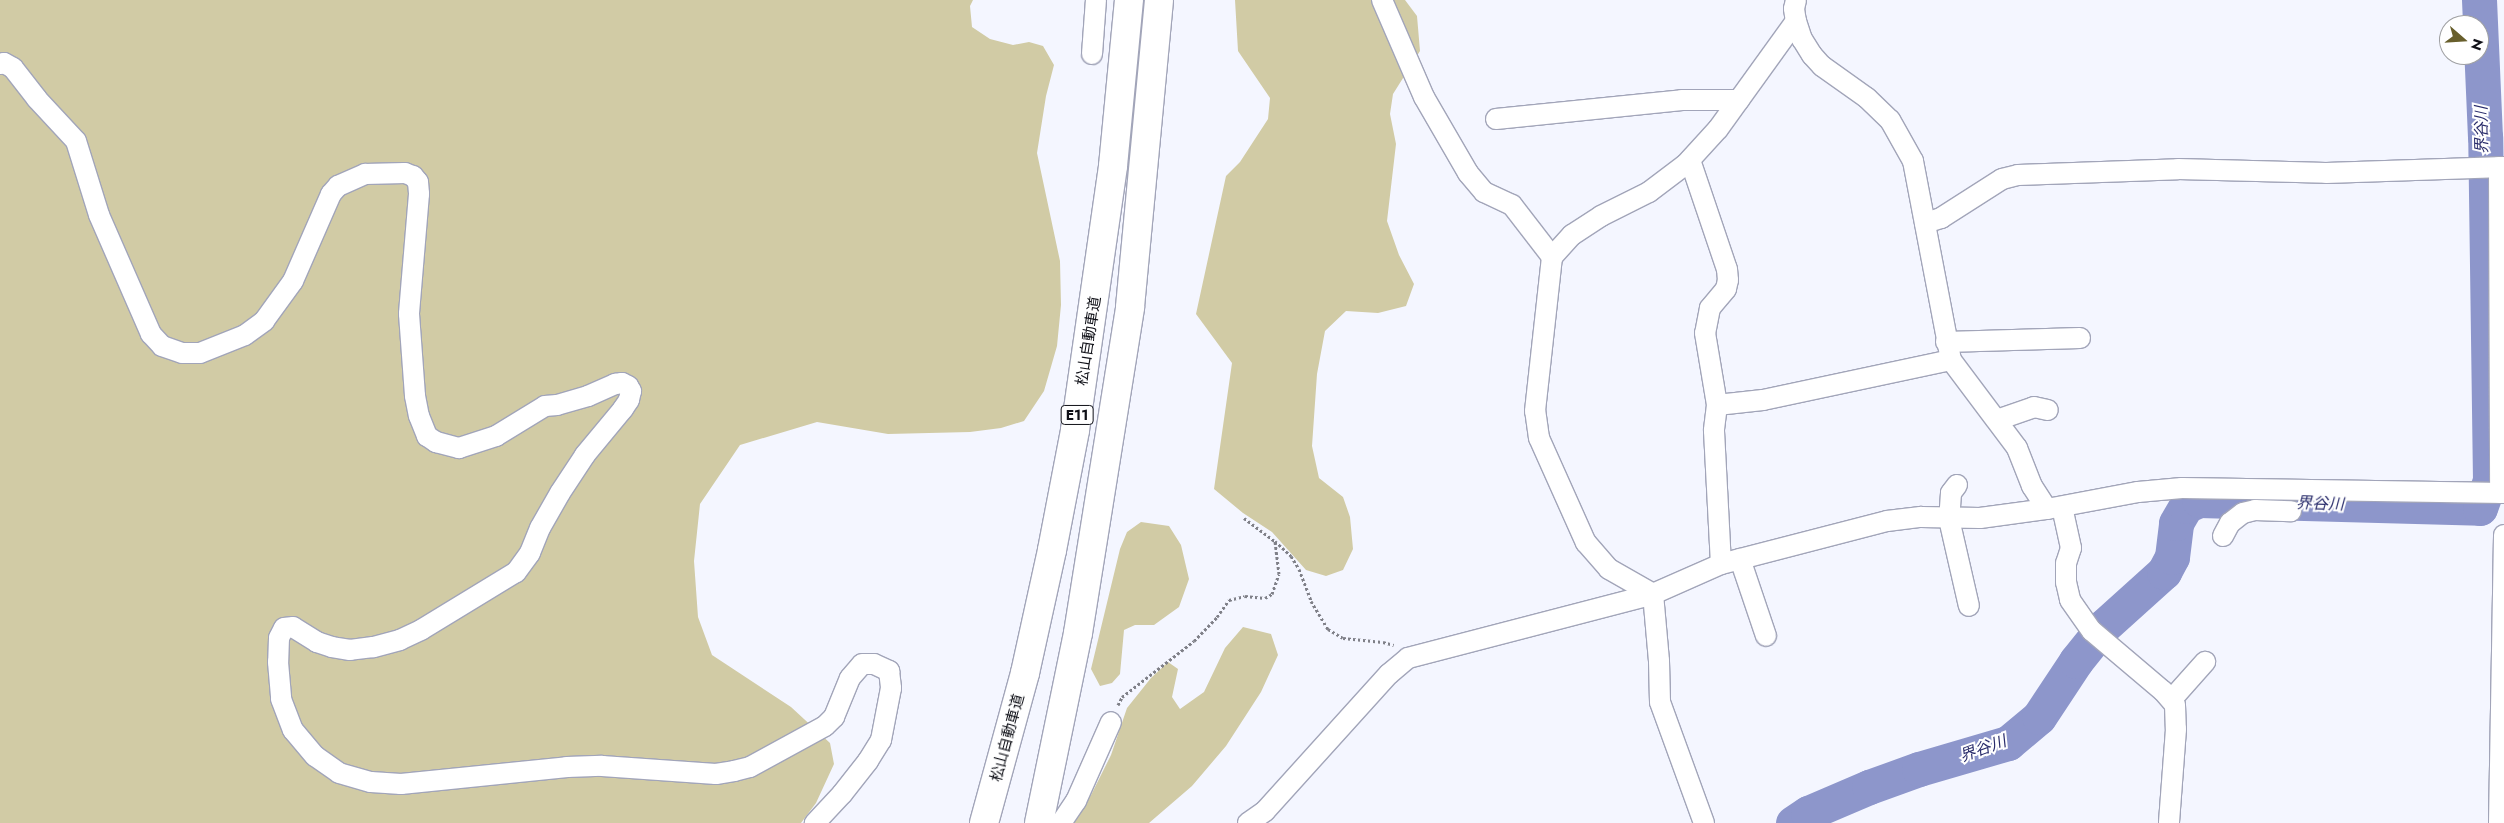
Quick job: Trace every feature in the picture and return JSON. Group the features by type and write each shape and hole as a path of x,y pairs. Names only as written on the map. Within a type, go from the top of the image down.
{"highway":[{"name":"松山自動車道","path":"984,823 1025,673 1052,550 1075,430 1095,305 1113,166 1129,0"},
{"name":"E11","path":"1048,817 1130,306 1159,0"}],"street":[{"path":"1092,54 1096,0"},
{"path":"1382,0 1424,97 1468,173 1484,192 1512,205 1552,257"},
{"path":"1796,0 1794,9 1796,21 1802,39 1812,55 1822,66 1868,98 1890,120 1913,161 1949,351 2022,458 2032,486 2054,508 2071,548 2066,563 2066,582 2070,600 2097,635 2172,699 2176,716 2169,823"},
{"path":"1653,594 1609,568 1586,544 1538,438 1535,411 1552,257 1572,235 1601,216 1649,192 1690,160 1718,129 1796,21"},
{"path":"0,64 4,63 13,68 37,99 76,141 98,215 151,334 162,346 182,353 200,353 218,347 264,321 293,281 331,194 338,186 365,174 405,173 413,176 418,182 419,194 409,314 415,396 419,416 427,436 441,444 459,448 496,436 545,406 557,405 588,396 615,384 622,383 628,386 631,391 629,400 623,409 585,455 560,493 540,528 530,553 516,572 421,630 400,640 374,647 350,650 332,647 317,642 293,627 284,628 279,638 278,662 281,699 292,730 315,756 339,772 371,782 400,784 568,767 602,766 716,774 750,767 826,726 834,717 850,678 862,664 874,664 889,672 892,688 881,740 868,761 842,794 815,823"},
{"path":"1496,119 1682,100 1739,100"},
{"path":"1690,160 1727,269 1728,280 1726,289 1710,308 1705,333 1717,405 1714,431 1730,562 1766,636"},
{"path":"1248,823 1265,811 1389,674 1408,658 1653,594 1730,562 1888,521 1921,517 1949,519 1980,518 2054,508 2138,492 2182,488 2243,501 2495,492 2493,167 2326,173 2178,169 2018,175 2002,179 1941,218 1925,222"},
{"path":"1717,405 1763,400 1949,351 2080,338"},
{"path":"1997,420 2034,407 2048,410"},
{"path":"1957,485 1951,493 1949,519 1969,606"},
{"path":"2243,501 2255,510 2291,511"},
{"path":"2223,536 2243,501"},
{"path":"2498,823 2504,535"},
{"path":"1653,594 1659,661 1660,702 1704,823"},
{"path":"2172,699 2205,662"},
{"path":"1048,817 1076,801 1111,722"}],"path":[{"path":"1244,518 1275,541 1291,556 1300,569 1311,601 1328,629 1343,638 1383,642 1397,646 1408,658"},
{"path":"1111,722 1122,697 1194,641 1217,617 1229,600 1245,596 1265,598 1272,594 1278,574 1275,541"}],"shaded area":[{"path":"0,0 973,0 970,6 972,27 990,39 1013,45 1029,42 1043,46 1054,65 1046,96 1037,153 1060,261 1061,305 1057,346 1044,391 1024,421 1001,428 970,432 888,434 817,422 740,445 700,504 694,561 698,617 712,655 791,707 830,743 834,764 816,803 801,823 0,823"},
{"path":"1235,0 1405,0 1417,16 1420,51 1393,94 1390,114 1396,144 1387,221 1399,255 1414,284 1406,306 1378,313 1346,311 1325,331 1317,374 1312,446 1319,478 1343,497 1350,517 1353,549 1343,570 1326,576 1306,570 1272,532 1243,513 1214,489 1232,363 1196,314 1226,176 1240,162 1268,119 1270,98 1238,51"},
{"path":"1141,522 1169,526 1181,545 1189,579 1179,607 1154,625 1135,625 1124,630 1120,674 1112,683 1100,686 1091,669 1120,549 1127,532"},
{"path":"1243,627 1271,634 1278,655 1261,692 1226,746 1192,786 1149,823 1070,823 1091,795 1111,755 1127,708 1151,678 1168,662 1178,669 1172,697 1180,709 1204,692 1225,648"}],"waterway":[{"name":"界谷川","path":"1793,823 1808,813 1869,787 1919,769 2008,743 2039,717 2076,661 2104,626 2164,572 2172,557 2176,523 2186,506 2199,500 2480,508 2490,480 2485,137 2479,0"}]}
